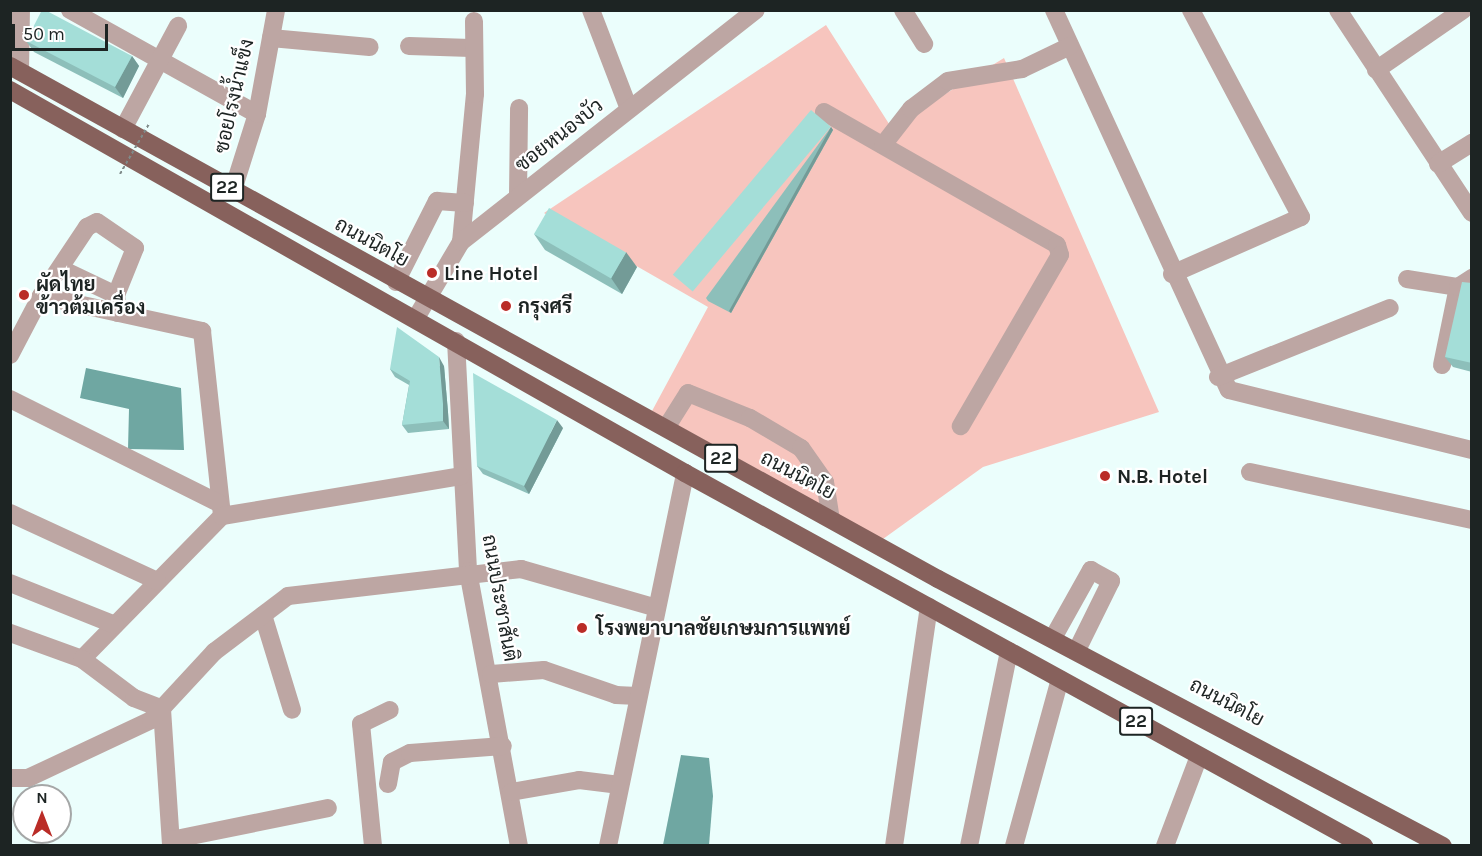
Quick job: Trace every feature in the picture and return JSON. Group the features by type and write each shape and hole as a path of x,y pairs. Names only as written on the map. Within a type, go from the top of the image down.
{"main road":[{"name":"ถนนนิตโย","path":"20,71 466,322 1443,846"},
{"name":"22","path":"14,92 416,318 685,473 1199,756 1339,840 1361,845"},
{"name":"ถนนประชาสันติ","path":"456,341 466,322"},
{"path":"761,514 775,489"}],"street":[{"path":"20,71 21,10"},
{"path":"70,10 257,114"},
{"name":"ซอยโรงน้ำแข็ง","path":"233,190 257,114 276,10"},
{"path":"591,10 629,109"},
{"name":"ซอยหนองบัว","path":"416,318 461,242 756,10"},
{"path":"903,10 924,44"},
{"path":"1054,10 1218,377 1229,390 1248,398 1472,450"},
{"path":"1172,274 1301,217 1191,10"},
{"path":"1338,10 1472,213"},
{"path":"1376,70 1463,10"},
{"path":"461,242 475,94 471,48 474,21"},
{"path":"123,129 178,26"},
{"path":"271,38 370,46"},
{"path":"409,46 471,48"},
{"path":"883,145 911,109 948,81 1022,69 1070,46"},
{"path":"519,108 519,196"},
{"path":"824,112 1044,236 1059,250 961,426"},
{"path":"1438,164 1472,143"},
{"path":"396,282 437,201 465,203"},
{"path":"10,355 41,296 87,227 106,225 135,248 117,304"},
{"path":"61,269 117,304"},
{"path":"1407,279 1465,282 1442,365"},
{"path":"41,296 117,304 202,331 220,510 157,581 82,659"},
{"path":"1218,377 1390,308"},
{"name":"ถนนประชาสันติ","path":"456,341 460,476 468,571 491,674 519,846"},
{"path":"666,428 688,393 750,418 801,448 825,482 831,519"},
{"path":"10,399 220,510 460,476"},
{"path":"1251,472 1472,520"},
{"path":"608,846 685,473"},
{"path":"10,513 157,581"},
{"path":"19,778 151,720 214,652 288,596 468,571 521,569 657,608"},
{"path":"1053,638 1091,570 1111,581 1077,650"},
{"path":"10,583 115,625"},
{"path":"894,846 929,607"},
{"path":"263,615 292,710"},
{"path":"10,633 82,659 134,698 162,709"},
{"path":"969,846 1009,651"},
{"path":"491,674 544,670 616,695 638,696"},
{"path":"1014,846 1060,679"},
{"path":"162,709 171,843 328,808"},
{"path":"373,846 361,724 390,710"},
{"path":"388,784 392,762 410,753 503,746"},
{"path":"1165,846 1199,756"},
{"path":"511,792 579,780 620,785"}],"path":[{"path":"120,174 149,124"}],"shaded area":[{"path":"826,25 891,127 1004,58 1159,412 983,467 883,539 652,411 708,307 544,213"}],"water":[{"path":"86,368 181,388 184,450 128,449 129,409 80,398"},
{"path":"681,755 709,758 713,796 709,845 663,845"}],"building":[{"path":"42,10 132,56 115,87 26,41"},
{"path":"811,110 831,127 693,291 673,275"},
{"path":"549,208 626,252 611,278 534,234"},
{"path":"1462,282 1472,283 1472,363 1445,357"},
{"path":"397,327 439,357 443,421 402,425 410,381 390,369"},
{"path":"473,373 557,420 524,486 477,466"}],"place":[{"name":"Line Hotel","path":"432,273"},
{"name":"ผัดไทย ข้าวต้มเครื่อง","path":"24,295"},
{"name":"กรุงศรี","path":"506,306"},
{"name":"N.B. Hotel","path":"1105,476"},
{"name":"โรงพยาบาลชัยเกษมการแพทย์","path":"582,628"}]}
